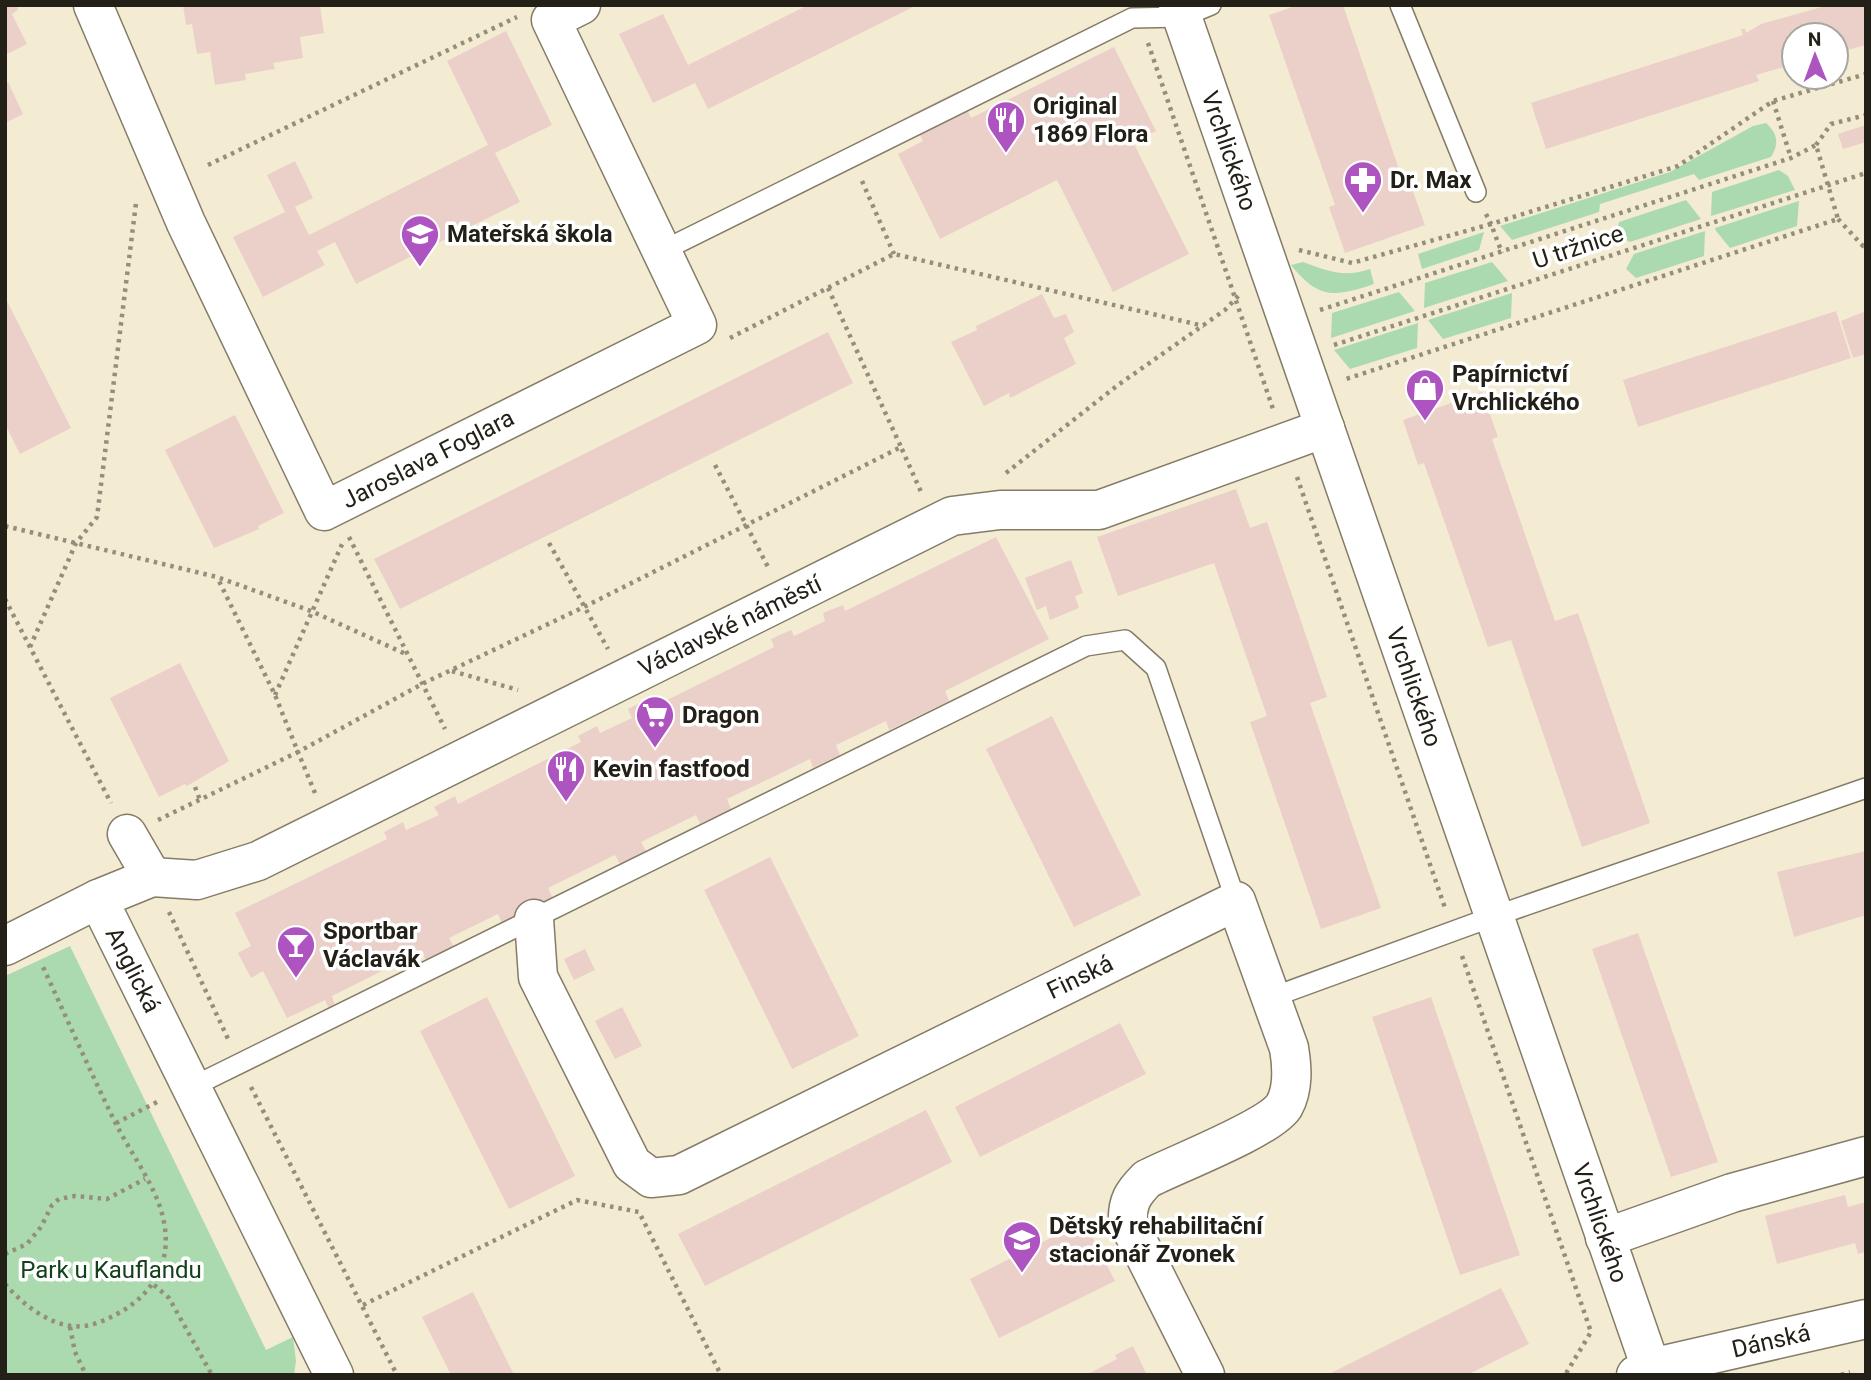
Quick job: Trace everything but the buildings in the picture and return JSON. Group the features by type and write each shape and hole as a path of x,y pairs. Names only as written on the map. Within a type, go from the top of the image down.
{"street":[{"name":"Jaroslava Foglara","path":"93,5 186,223 324,511 697,325 551,20 581,5"},
{"name":"Vrchlického","path":"1190,9 1269,262 1325,428 1605,1238 1643,1371"},
{"name":"Václavské náměstí","path":"152,877 197,880 258,861 952,516 1000,510 1099,510 1325,428"},
{"path":"127,834 152,877"},
{"name":"Anglická","path":"152,877 98,899 334,1375"},
{"path":"16,940 98,899"},
{"path":"1205,1375 1128,1222 1127,1205 1147,1179 1267,1122 1283,1106 1292,1069 1289,1048 1236,901"},
{"name":"Finská","path":"534,919 538,977 632,1164 651,1178 679,1175 1236,901"},
{"path":"1605,1238 1732,1193 1866,1156"},
{"name":"Dánská","path":"1643,1371 1866,1319"}],"lane":[{"path":"1400,5 1476,192"},
{"path":"662,251 1132,18 1190,9"},
{"path":"192,1087 1086,646 1125,640 1156,668 1236,901"},
{"path":"1270,998 1492,917 1866,788"}],"path":[{"path":"208,165 528,11"},
{"path":"1132,18 1149,45 1591,1332 1565,1375"},
{"path":"1003,475 1118,385 1204,326 1236,299 1269,262 1300,250 1352,263 1492,225 1678,166 1773,101 1866,74"},
{"path":"1773,101 1791,158"},
{"path":"1289,319 1502,253 1791,158 1816,145 1831,124 1866,115"},
{"path":"1816,145 1838,219 1866,246"},
{"path":"851,157 894,254"},
{"path":"30,647 76,543 97,517 138,184 164,169"},
{"name":"U tržnice","path":"1307,372 1866,173"},
{"path":"1476,192 1502,253"},
{"path":"1307,372 1838,219"},
{"path":"717,344 894,254 1204,326"},
{"path":"828,288 923,497"},
{"path":"5,599 127,834 298,752 424,683 584,607 901,447"},
{"path":"715,465 771,572"},
{"path":"5,526 217,577 311,611 408,655"},
{"path":"275,695 347,533 451,741"},
{"path":"549,542 614,660"},
{"path":"217,577 275,695 317,797"},
{"path":"452,671 526,693"},
{"path":"195,787 200,800"},
{"path":"152,877 239,1063 397,1375"},
{"path":"5,1284 30,1308 70,1327 80,1328 106,1320 134,1305 155,1285 161,1266 165,1224 159,1204 16,940"},
{"path":"116,1123 192,1087"},
{"path":"5,1254 27,1244 41,1227 52,1205 59,1199 75,1196 107,1199 145,1178"},
{"path":"363,1306 577,1200 639,1212 721,1375"},
{"path":"155,1285 169,1298 212,1375"},
{"path":"70,1327 75,1352 86,1375"},
{"path":"1841,1375 1850,1373"}],"green space":[{"path":"1766,123 1776,138 1776,147 1771,157 1699,180 1694,174 1600,204 1599,212 1512,240 1500,226 1670,172 1753,126"},
{"path":"1779,170 1788,176 1795,190 1711,216 1712,192"},
{"path":"1686,200 1701,219 1630,242 1616,235 1619,222"},
{"path":"1799,201 1797,226 1730,248 1716,231 1715,228"},
{"path":"1705,231 1704,256 1636,278 1626,269 1634,254"},
{"path":"1484,232 1479,250 1422,269 1418,254"},
{"path":"1303,262 1328,271 1344,273 1370,269 1374,284 1338,293 1319,290 1310,285 1291,265"},
{"path":"1492,262 1508,281 1424,308 1425,283"},
{"path":"1399,292 1415,311 1331,338 1332,313"},
{"path":"1512,293 1511,318 1443,339 1428,320"},
{"path":"1418,323 1417,348 1350,369 1334,350"},
{"name":"Park u Kauflandu","path":"70,946 266,1350 293,1337 296,1361 294,1375 5,1375 5,976"}],"place":[{"name":"Original 1869 Flora","path":"1006,154"},
{"name":"Dr. Max","path":"1363,214"},
{"name":"Mateřská škola","path":"420,268"},
{"name":"Papírnictví Vrchlického","path":"1425,422"},
{"name":"Dragon","path":"655,749"},
{"name":"Kevin fastfood","path":"566,803"},
{"name":"Sportbar Václavák","path":"296,979"},
{"name":"Dětský rehabilitační stacionář Zvonek","path":"1022,1274"}]}
